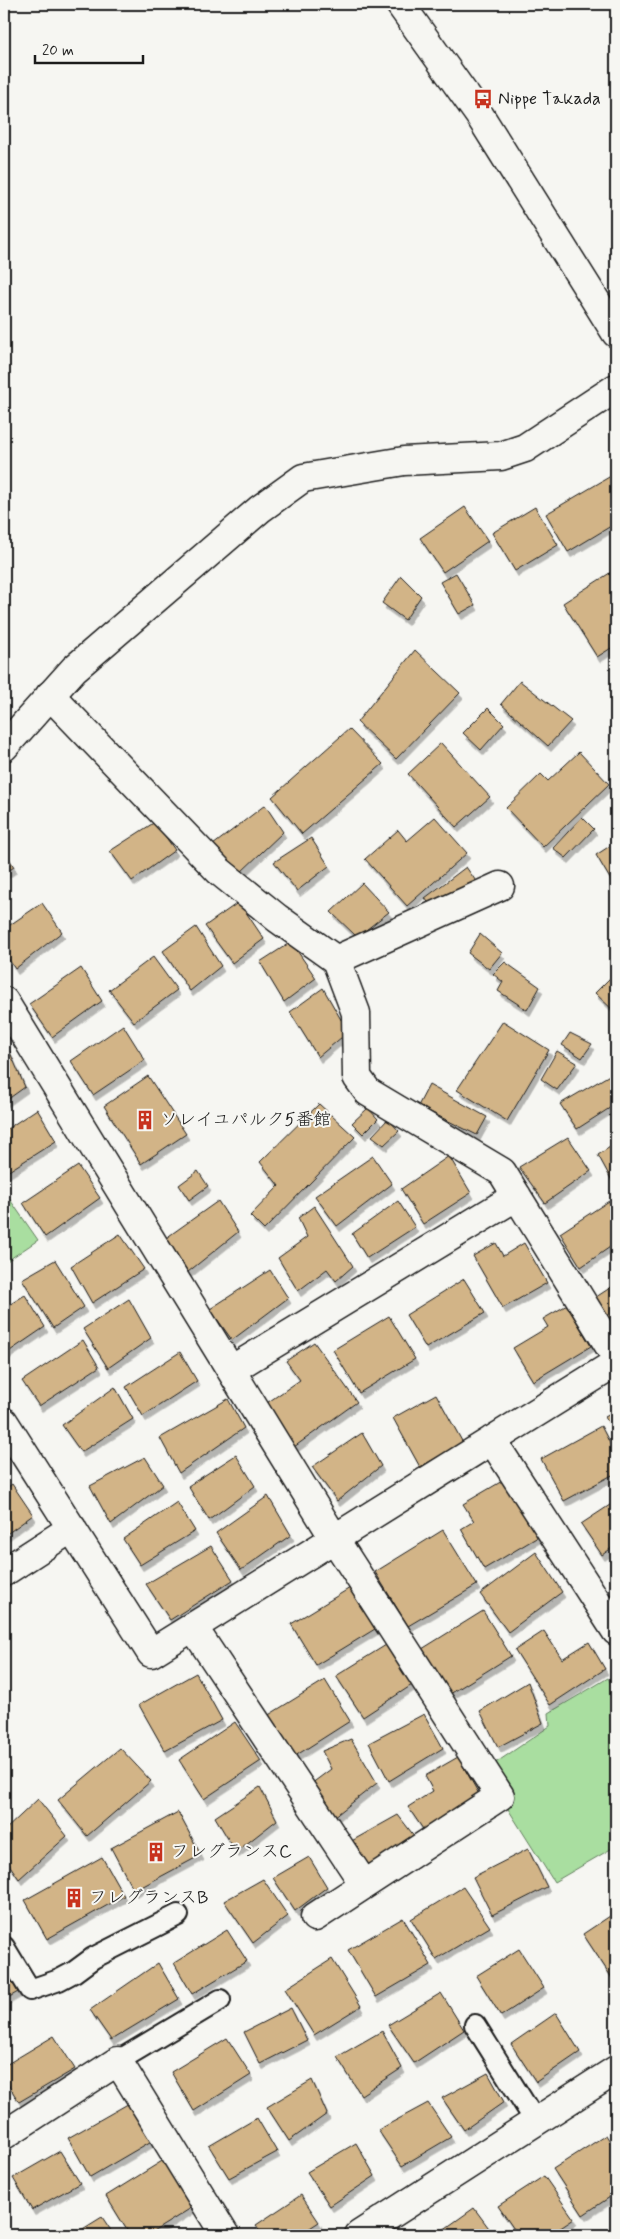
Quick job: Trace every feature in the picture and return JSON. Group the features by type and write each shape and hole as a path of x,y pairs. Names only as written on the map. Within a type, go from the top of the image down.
{"street":[{"path":"400,4 480,116 616,333"},
{"path":"4,747 74,669 252,515 303,478 404,461 501,456 525,448 616,388"},
{"path":"50,695 219,871 277,918 336,960 356,1013 357,1077 368,1092 502,1172 616,1357"},
{"path":"336,960 500,886"},
{"path":"4,1001 334,1538 500,1796 315,1917"},
{"path":"231,1370 517,1196"},
{"path":"4,1422 151,1653 616,1363"},
{"path":"492,1440 616,1631"},
{"path":"4,1572 72,1528"},
{"path":"192,1627 364,1884"},
{"path":"4,2135 118,2061 226,2235"},
{"path":"360,2235 616,2070"}],"lane":[{"path":"4,1947 30,1990 67,1976 93,1958 178,1915"},
{"path":"118,2061 220,2000"},
{"path":"475,2025 536,2122"}],"green space":[{"path":"4,1191 38,1240 4,1263"},
{"path":"608,1678 616,1692 616,1846 554,1882 503,1801 491,1766 550,1726 549,1713"}],"building":[{"path":"616,473 616,523 568,552 546,514"},
{"path":"465,507 488,541 443,572 420,538"},
{"path":"535,507 558,545 515,571 492,533"},
{"path":"616,569 616,645 597,657 563,603"},
{"path":"456,573 475,605 459,614 440,582"},
{"path":"401,576 421,596 405,620 382,603"},
{"path":"415,650 460,693 396,759 357,722"},
{"path":"520,681 571,721 548,746 501,704"},
{"path":"488,708 504,724 481,750 463,733"},
{"path":"349,729 383,764 302,834 272,797"},
{"path":"441,743 490,797 456,827 408,774"},
{"path":"579,752 609,784 543,847 506,808 541,774 548,781"},
{"path":"265,805 283,832 240,873 213,845"},
{"path":"435,817 467,853 407,906 365,859 398,830 407,841"},
{"path":"582,817 594,829 566,858 553,848"},
{"path":"155,822 175,850 132,881 110,851"},
{"path":"311,838 329,866 297,891 274,862"},
{"path":"616,842 616,879 612,882 596,855"},
{"path":"4,850 14,867 4,874"},
{"path":"466,867 478,884 433,909 425,898"},
{"path":"362,883 389,912 357,937 331,912"},
{"path":"239,902 264,939 232,963 205,926"},
{"path":"42,903 62,932 15,969 4,952 4,929"},
{"path":"196,927 221,966 190,991 163,951"},
{"path":"480,934 502,953 489,969 468,953"},
{"path":"291,942 316,978 284,1002 260,962"},
{"path":"153,957 177,990 134,1022 109,990"},
{"path":"505,962 540,987 527,1010 498,991 503,982 493,974"},
{"path":"81,968 102,1001 52,1037 29,1004"},
{"path":"616,972 616,1013 595,993"},
{"path":"323,988 348,1032 318,1057 290,1012"},
{"path":"503,1021 549,1050 507,1121 457,1090"},
{"path":"123,1025 145,1060 93,1095 71,1061"},
{"path":"570,1033 592,1044 582,1058 562,1045"},
{"path":"9,1050 25,1087 4,1102 4,1053"},
{"path":"557,1051 577,1063 557,1090 541,1079"},
{"path":"613,1073 616,1077 616,1104 577,1129 560,1104"},
{"name":"ソレイユパルク5番館","path":"148,1076 186,1134 141,1164 104,1106"},
{"path":"429,1085 487,1117 477,1135 418,1106"},
{"path":"319,1104 355,1137 264,1230 250,1216 279,1186 260,1162"},
{"path":"368,1108 378,1119 363,1134 352,1123"},
{"path":"37,1109 56,1141 4,1174 4,1131"},
{"path":"388,1119 399,1131 384,1145 372,1136"},
{"path":"568,1137 591,1171 545,1203 519,1167"},
{"path":"616,1143 616,1188 598,1155"},
{"path":"373,1156 392,1184 337,1226 315,1196"},
{"path":"449,1156 471,1193 423,1224 401,1189"},
{"path":"78,1166 100,1198 45,1237 23,1203"},
{"path":"198,1171 208,1186 189,1200 179,1185"},
{"path":"218,1201 238,1232 188,1272 166,1238"},
{"path":"398,1201 415,1227 367,1258 352,1234"},
{"path":"609,1201 616,1211 616,1243 581,1267 560,1233"},
{"path":"314,1206 353,1266 336,1281 327,1269 298,1291 278,1258 307,1237 298,1218"},
{"path":"120,1234 144,1269 92,1303 71,1266"},
{"path":"496,1243 503,1256 524,1243 547,1283 503,1308 473,1256"},
{"path":"55,1260 84,1307 53,1328 22,1279"},
{"path":"270,1270 288,1298 232,1340 210,1309"},
{"path":"464,1279 485,1313 426,1348 406,1315"},
{"path":"616,1284 616,1337 593,1299"},
{"path":"25,1295 45,1327 4,1355 4,1308"},
{"path":"129,1299 151,1338 108,1368 83,1329"},
{"path":"567,1305 591,1346 533,1381 513,1348 548,1327 543,1319"},
{"path":"389,1316 415,1359 359,1393 333,1350"},
{"path":"83,1340 99,1367 39,1406 22,1381"},
{"path":"314,1342 357,1402 294,1447 264,1405 300,1380 286,1361"},
{"path":"180,1352 197,1381 143,1416 126,1387"},
{"path":"115,1387 133,1419 81,1452 62,1425"},
{"path":"436,1394 463,1443 420,1467 393,1418"},
{"path":"228,1399 244,1428 179,1473 160,1438"},
{"path":"616,1411 616,1436 605,1417"},
{"path":"601,1426 616,1455 616,1473 564,1501 541,1459"},
{"path":"362,1433 381,1466 337,1501 312,1467"},
{"path":"236,1455 255,1486 209,1520 188,1486"},
{"path":"145,1457 163,1485 111,1524 90,1486"},
{"path":"509,1477 543,1534 484,1569 461,1529 474,1521 463,1504"},
{"path":"12,1484 33,1515 4,1536 4,1490"},
{"path":"268,1496 291,1535 241,1570 216,1533"},
{"path":"616,1501 616,1545 602,1555 581,1524"},
{"path":"177,1502 195,1531 140,1565 123,1539"},
{"path":"443,1530 477,1585 408,1626 375,1572"},
{"path":"211,1546 233,1580 170,1620 146,1584"},
{"path":"536,1552 562,1592 508,1632 480,1594"},
{"path":"616,1568 616,1579 611,1572"},
{"path":"350,1588 375,1629 316,1665 291,1624"},
{"path":"483,1611 511,1656 450,1694 422,1649"},
{"path":"544,1631 562,1659 589,1642 605,1669 550,1705 515,1650"},
{"path":"386,1645 412,1685 363,1717 336,1676"},
{"path":"196,1673 222,1720 165,1751 139,1705"},
{"path":"325,1680 350,1721 292,1758 267,1716"},
{"path":"528,1682 543,1723 498,1747 480,1711"},
{"path":"424,1714 443,1748 389,1781 369,1743"},
{"path":"235,1722 261,1761 204,1799 179,1760"},
{"path":"351,1739 377,1783 334,1817 311,1784 331,1769 322,1751"},
{"path":"120,1748 151,1781 87,1836 58,1800"},
{"path":"458,1757 479,1794 425,1832 408,1807 433,1791 425,1776"},
{"path":"260,1787 277,1820 236,1852 215,1817"},
{"path":"38,1799 67,1836 19,1879 4,1857 4,1831"},
{"name":"フレグランスC","path":"178,1812 201,1855 134,1891 111,1848"},
{"path":"398,1815 415,1837 366,1870 348,1843"},
{"path":"528,1849 547,1887 492,1915 473,1877"},
{"name":"フレグランスB","path":"102,1857 124,1896 47,1939 25,1900"},
{"path":"309,1857 327,1887 295,1911 273,1878"},
{"path":"263,1879 288,1916 253,1943 224,1901"},
{"path":"463,1887 490,1927 436,1959 411,1919"},
{"path":"616,1912 616,1984 583,1934"},
{"path":"403,1918 431,1965 376,1997 348,1950"},
{"path":"227,1930 247,1961 192,1994 174,1963"},
{"path":"519,1949 544,1988 501,2016 476,1976"},
{"path":"332,1959 361,2006 314,2035 285,1989"},
{"path":"158,1963 179,1999 111,2040 90,2010"},
{"path":"4,1967 18,1992 4,2000"},
{"path":"441,1993 464,2030 414,2063 388,2025"},
{"path":"291,2008 307,2040 260,2064 244,2032"},
{"path":"556,2013 580,2052 536,2082 511,2044"},
{"path":"382,2031 402,2068 361,2095 337,2057"},
{"path":"54,2036 75,2069 19,2102 4,2078 4,2066"},
{"path":"227,2038 251,2075 194,2111 171,2072"},
{"path":"488,2073 504,2102 464,2130 442,2098"},
{"path":"312,2080 327,2114 289,2141 267,2107"},
{"path":"133,2101 155,2139 90,2177 68,2138"},
{"path":"4,2103 10,2114 4,2117"},
{"path":"428,2103 451,2137 402,2166 378,2130"},
{"path":"257,2118 277,2152 229,2178 209,2146"},
{"path":"606,2135 616,2151 616,2193 583,2215 553,2169"},
{"path":"356,2143 375,2176 330,2206 307,2172"},
{"path":"60,2151 80,2183 32,2210 13,2178"},
{"path":"167,2158 196,2205 148,2235 130,2235 106,2196"},
{"path":"544,2176 574,2219 550,2235 518,2235 498,2206"},
{"path":"301,2195 319,2222 299,2235 263,2235 256,2225"},
{"path":"474,2208 494,2235 436,2235"},
{"path":"102,2217 114,2235 73,2235"}],"place":[{"name":"Nippe Takada","path":"483,99"},
{"name":"ソレイユパルク5番館","path":"145,1120"},
{"name":"フレグランスC","path":"156,1852"},
{"name":"フレグランスB","path":"74,1898"}]}
